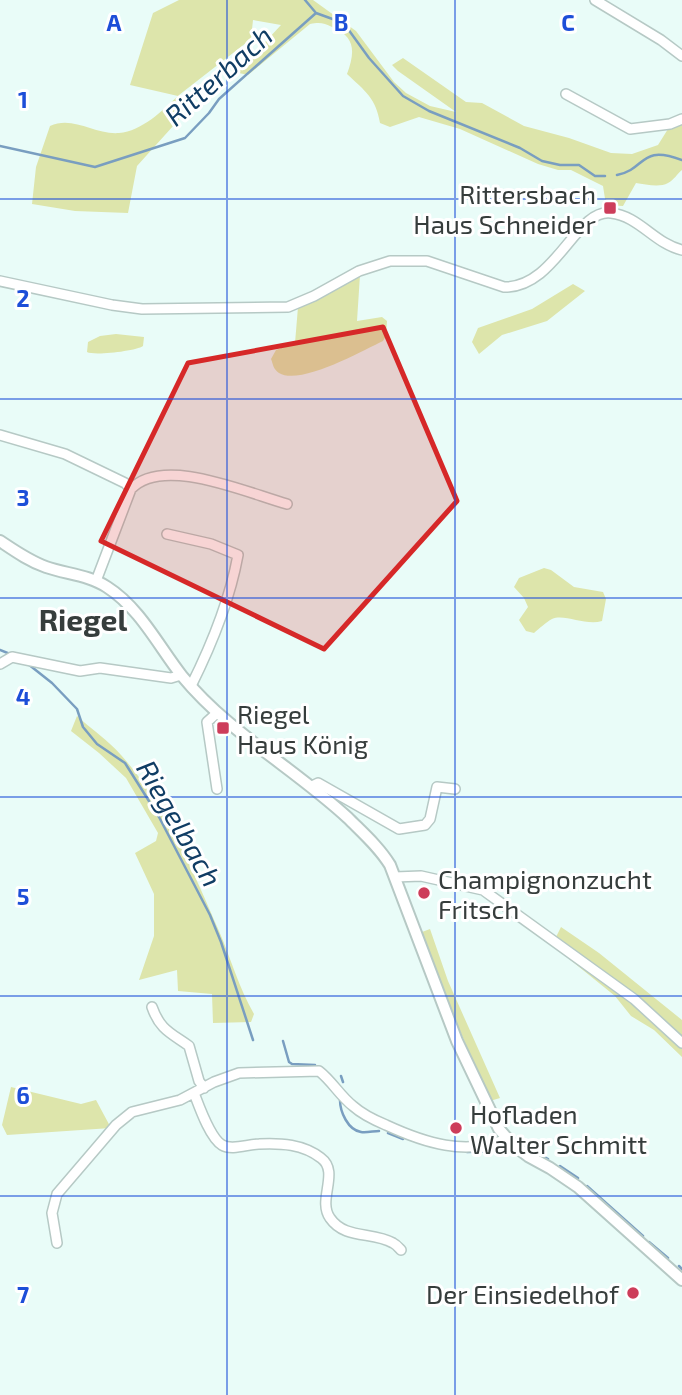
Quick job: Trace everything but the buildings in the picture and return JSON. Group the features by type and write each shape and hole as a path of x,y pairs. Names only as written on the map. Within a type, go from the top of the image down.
{"street":[{"path":"596,0 661,40 682,57"},
{"path":"566,94 630,129 682,120"},
{"path":"0,281 142,309 288,307 359,271 390,261 427,261 504,287 513,287 527,283 547,269 584,225 593,216 603,212 633,220 671,247 682,250"},
{"path":"0,435 65,454 125,483 131,489"},
{"path":"96,581 115,537 131,489 145,478 156,475 185,475 287,504"},
{"path":"167,534 211,544 238,555 228,596 210,648 191,686"},
{"path":"0,541 41,565 96,581 118,595 158,641 181,675 217,713 312,786 384,854 471,1074 496,1124 508,1139 528,1156 578,1187 682,1280"},
{"path":"0,664 12,657 80,671 100,667 171,678 181,675"},
{"path":"217,713 207,722 217,789"},
{"path":"312,786 318,783 331,789 399,829 425,825 430,819 437,787 455,789"},
{"path":"395,877 421,876 483,890 634,999 682,1043"},
{"path":"152,1007 158,1022 174,1038 188,1046 199,1081 204,1088"},
{"path":"57,1243 52,1213 54,1200 116,1125 140,1108 180,1100 240,1073 312,1070 325,1076 359,1112 422,1141 442,1146 490,1144 508,1139"},
{"path":"194,1093 206,1121 222,1145 231,1147 291,1144 319,1156 327,1163 329,1173 326,1211 332,1221 344,1231 394,1243 401,1250"}],"highlighted area":[{"path":"383,327 457,501 324,649 101,541 188,363"}],"green space":[{"path":"179,0 313,0 356,31 394,82 406,93 430,106 456,112 392,65 403,58 466,102 482,103 524,126 611,153 632,154 658,145 668,129 682,123 682,170 664,184 636,183 623,206 606,205 603,186 571,170 558,170 538,164 460,129 419,117 390,127 380,123 373,101 347,74 352,52 349,40 346,35 327,25 310,24 248,75 239,73 281,25 253,20 251,39 179,95 184,98 183,115 137,166 128,213 75,211 32,204 36,167 50,126 67,123 119,133 136,128 151,119 178,96 130,85 153,13"},
{"path":"360,275 357,321 382,317 387,321 383,341 316,371 289,376 279,373 271,359 276,350 295,343 298,307"},
{"path":"573,284 585,291 547,321 502,335 479,354 472,342 478,328 532,309"},
{"path":"116,334 144,337 143,346 115,352 87,352 88,342 100,336"},
{"path":"544,568 574,587 603,592 606,599 602,621 557,618 550,620 534,633 526,631 519,620 528,607 514,587 519,578"},
{"path":"77,716 121,755 137,774 164,816 219,931 254,1014 251,1022 213,1023 212,994 178,991 177,970 139,980 154,936 154,894 135,853 156,841 158,833 126,778 71,731"},
{"path":"561,927 599,953 682,1020 682,1057 654,1030 631,1016 615,996 552,945"},
{"path":"430,929 448,981 500,1098 490,1101 440,984 422,932"},
{"path":"11,1087 81,1104 96,1100 111,1128 7,1135 2,1125"}],"waterway":[{"path":"305,0 316,13"},
{"name":"Ritterbach","path":"0,146 95,167 185,138 219,99 316,13 338,21 348,29 369,58 403,96 429,111 520,148 542,161 579,165 595,176 605,176"},
{"path":"617,175 634,168 650,156 668,156 682,160"},
{"name":"Riegelbach","path":"0,650 10,654"},
{"name":"Riegelbach","path":"28,664 52,683 77,709 83,727 97,744 125,763 159,817 210,915 253,1040"},
{"path":"283,1041 289,1062 315,1065"},
{"path":"341,1076 343,1082"},
{"path":"340,1100 343,1115 352,1128 363,1132 379,1131"},
{"path":"388,1133 403,1139"},
{"path":"526,1146 548,1159"},
{"path":"467,1152 509,1151"},
{"path":"560,1166 578,1178"},
{"path":"587,1186 643,1236"},
{"path":"649,1242 668,1258"},
{"path":"679,1266 682,1269"}],"place":[{"name":"Rittersbach Haus Schneider","path":"610,208"},
{"name":"Riegel Haus König","path":"223,728"},
{"name":"Champignonzucht Fritsch","path":"424,893"},
{"name":"Hofladen Walter Schmitt","path":"456,1128"},
{"name":"Der Einsiedelhof","path":"633,1293"}],"district":[{"name":"Riegel","path":"83,619"}]}
